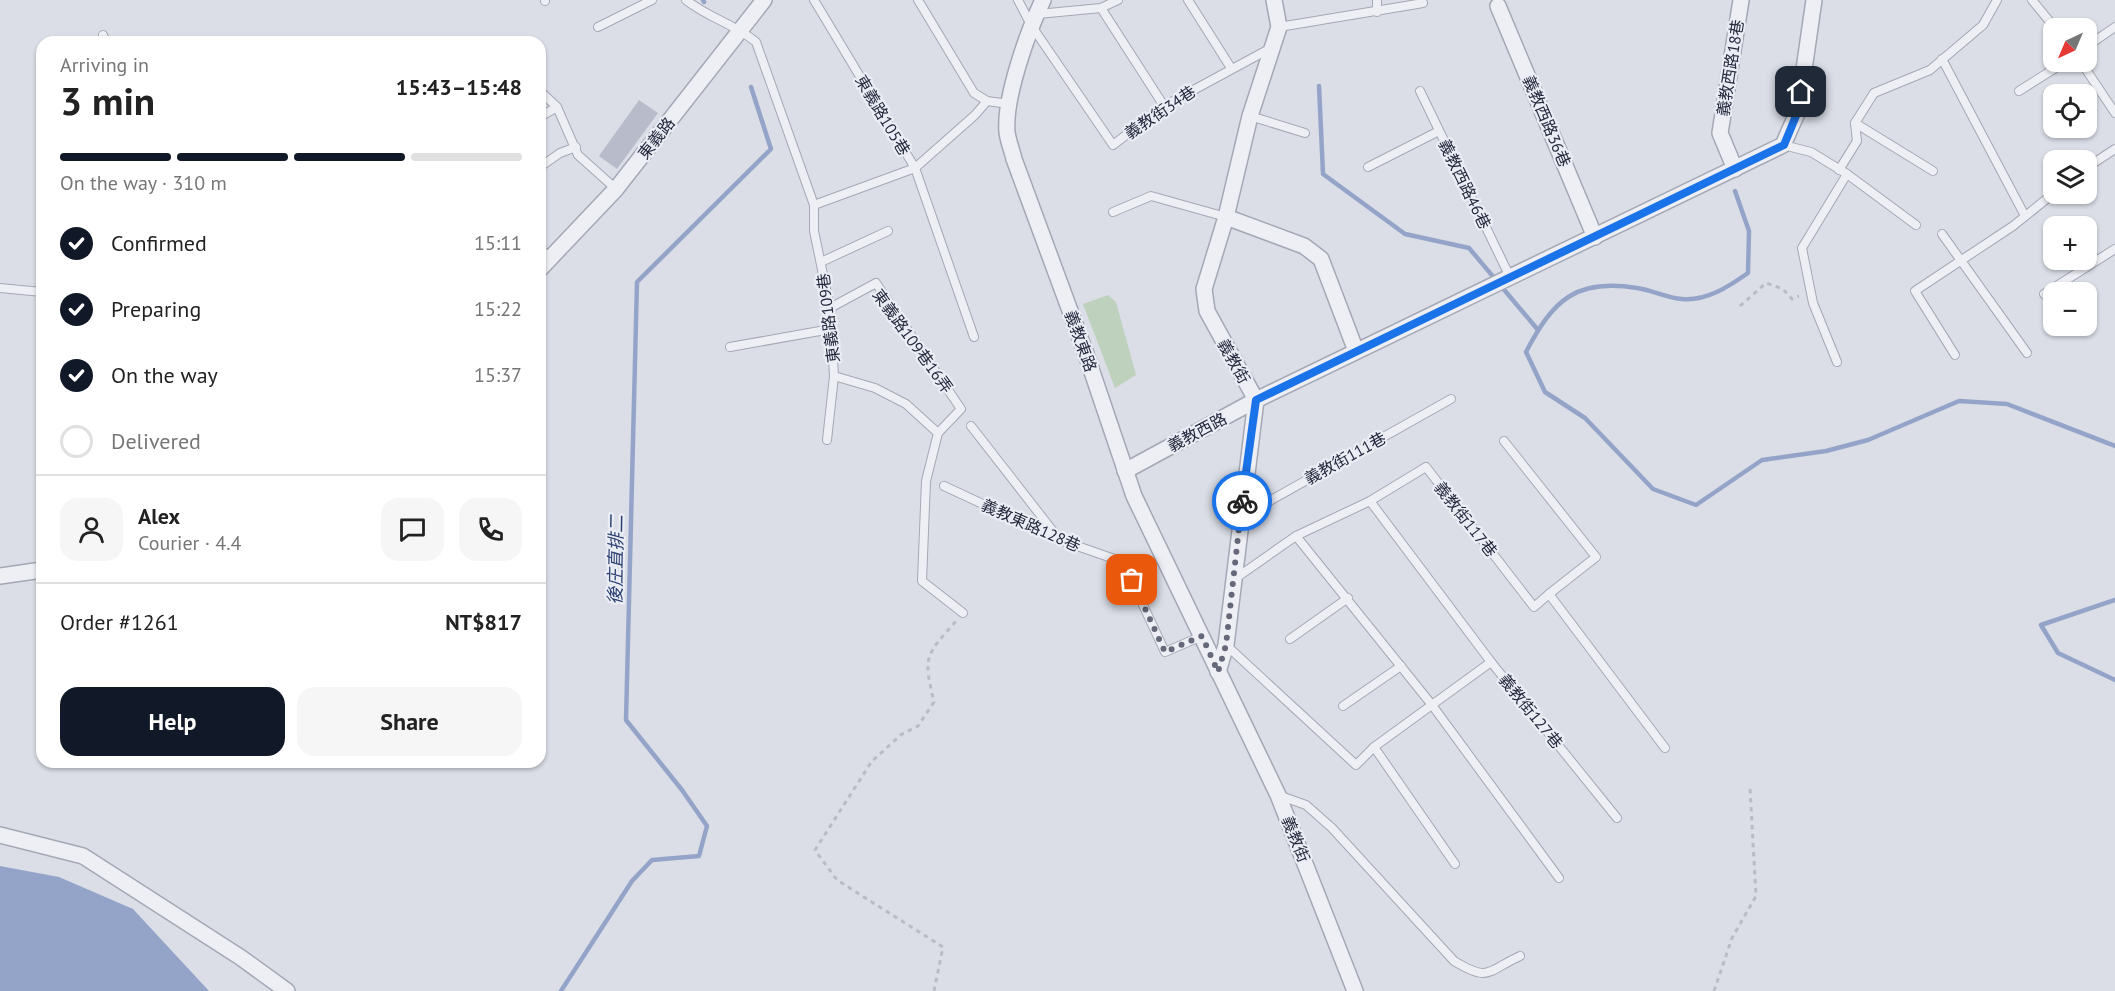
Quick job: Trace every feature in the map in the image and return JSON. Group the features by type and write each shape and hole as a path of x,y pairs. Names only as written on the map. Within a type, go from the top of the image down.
{"street":[{"name":"東義路","path":"546,254 616,189 764,0"},
{"name":"義教東路","path":"1043,0 1034,20 1009,104 1007,131 1014,159 1086,354 1134,496 1218,672"},
{"name":"義教街","path":"1274,0 1279,27 1250,116 1226,217 1204,289 1207,311 1256,400 1226,645 1218,672 1278,795 1355,991"},
{"name":"義教西路18巷","path":"1735,169 1720,133 1741,0"},
{"path":"1784,145 1798,111 1814,0"},
{"name":"義教西路36巷","path":"1498,6 1595,237"},
{"name":"義教西路","path":"1125,471 1256,400 1784,145"},
{"path":"1226,217 1304,246 1321,259 1356,351"},
{"path":"0,576 36,571"},
{"path":"0,835 83,856 240,957 287,991"}],"lane":[{"path":"598,27 652,0"},
{"path":"686,0 704,15 740,29"},
{"name":"東義路105巷","path":"814,0 915,168 814,205"},
{"path":"918,0 974,93 987,101 1009,104"},
{"path":"1018,0 1034,20 1101,8 1118,0"},
{"path":"1188,0 1231,68"},
{"path":"1377,0 1377,12"},
{"path":"1839,170 1857,141 1855,123 1874,93 1930,70 1983,25 1997,0"},
{"path":"2032,0 2047,18"},
{"path":"1279,27 1423,3"},
{"path":"1101,8 1164,106"},
{"name":"義教街34巷","path":"1034,20 1113,145 1164,106 1273,47"},
{"path":"2097,39 2115,27"},
{"name":"東義路109巷","path":"740,29 756,42 814,205 814,231 830,308 834,376 875,388 906,404 938,433"},
{"path":"1942,59 2025,216"},
{"path":"2019,91 2049,72"},
{"path":"2088,72 2115,113"},
{"name":"義教西路46巷","path":"1420,92 1510,277"},
{"path":"546,98 556,107 578,155 616,189"},
{"path":"974,337 915,168 975,116 987,101"},
{"path":"546,113 556,107"},
{"path":"1250,116 1305,133"},
{"path":"1855,123 1933,171"},
{"path":"1368,167 1439,131"},
{"path":"1784,145 1811,152 1847,174 1916,225"},
{"path":"546,162 560,153 576,147"},
{"path":"2097,161 2115,149"},
{"path":"1837,362 1811,293 1802,248 1847,174"},
{"path":"1113,212 1151,196 1226,217"},
{"path":"1955,355 1915,291 1960,262 2043,202"},
{"path":"821,262 888,231"},
{"path":"1942,234 2027,353"},
{"path":"2063,282 2115,249"},
{"name":"東義路109巷16弄","path":"830,308 876,283 961,409 938,433"},
{"path":"0,288 36,291"},
{"path":"730,347 831,329"},
{"path":"827,440 834,376"},
{"name":"義教街111巷","path":"1240,517 1451,399"},
{"path":"972,426 1060,540"},
{"path":"938,433 926,481 922,581 963,613"},
{"name":"義教街117巷","path":"1234,579 1296,536 1370,501 1426,467 1534,607 1596,557 1504,441"},
{"name":"義教東路128巷","path":"944,486 1060,540 1123,562 1165,652 1202,636"},
{"path":"1370,501 1491,662"},
{"path":"1296,536 1432,705 1559,878"},
{"path":"1549,594 1665,748"},
{"path":"1290,639 1348,598"},
{"name":"義教街127巷","path":"1226,645 1356,765 1374,747 1491,662 1617,818"},
{"path":"1343,706 1401,666"},
{"path":"1374,747 1455,864"},
{"path":"1278,795 1306,805 1332,828 1454,961 1476,974 1489,973 1520,956"}],"path":[{"path":"1740,306 1766,284 1783,289 1792,299 1811,293"},
{"path":"934,991 943,947 837,879 815,850 872,761 902,734 918,726 934,702 926,667 934,646 963,613"},
{"path":"1714,991 1732,938 1756,896 1750,788"}],"green space":[{"path":"1108,295 1116,302 1136,375 1115,388 1083,304"}],"water":[{"path":"0,866 59,877 133,909 209,991 0,991"}],"building":[{"path":"639,100 658,113 617,169 599,156"}],"waterway":[{"path":"1319,86 1323,174 1405,234 1469,248 1538,330"},
{"name":"後庄直排二","path":"561,991 632,881 652,860 699,856 707,826 682,790 626,720 637,282 771,149 751,87"},
{"path":"1735,191 1749,231 1748,273 1717,292 1691,299 1616,286 1598,286 1582,290 1557,306 1546,319 1526,352 1545,392 1585,418 1653,489 1696,505 1762,460 1826,451 1868,440 1959,401 2007,404 2115,446"},
{"path":"2115,600 2041,625 2058,653 2115,680"}],"way so far":[{"path":"1132,580 1165,652 1202,636 1218,672 1226,645 1242,501"}],"route":[{"path":"1242,501 1256,400 1784,145 1798,111 1801,92"}]}
